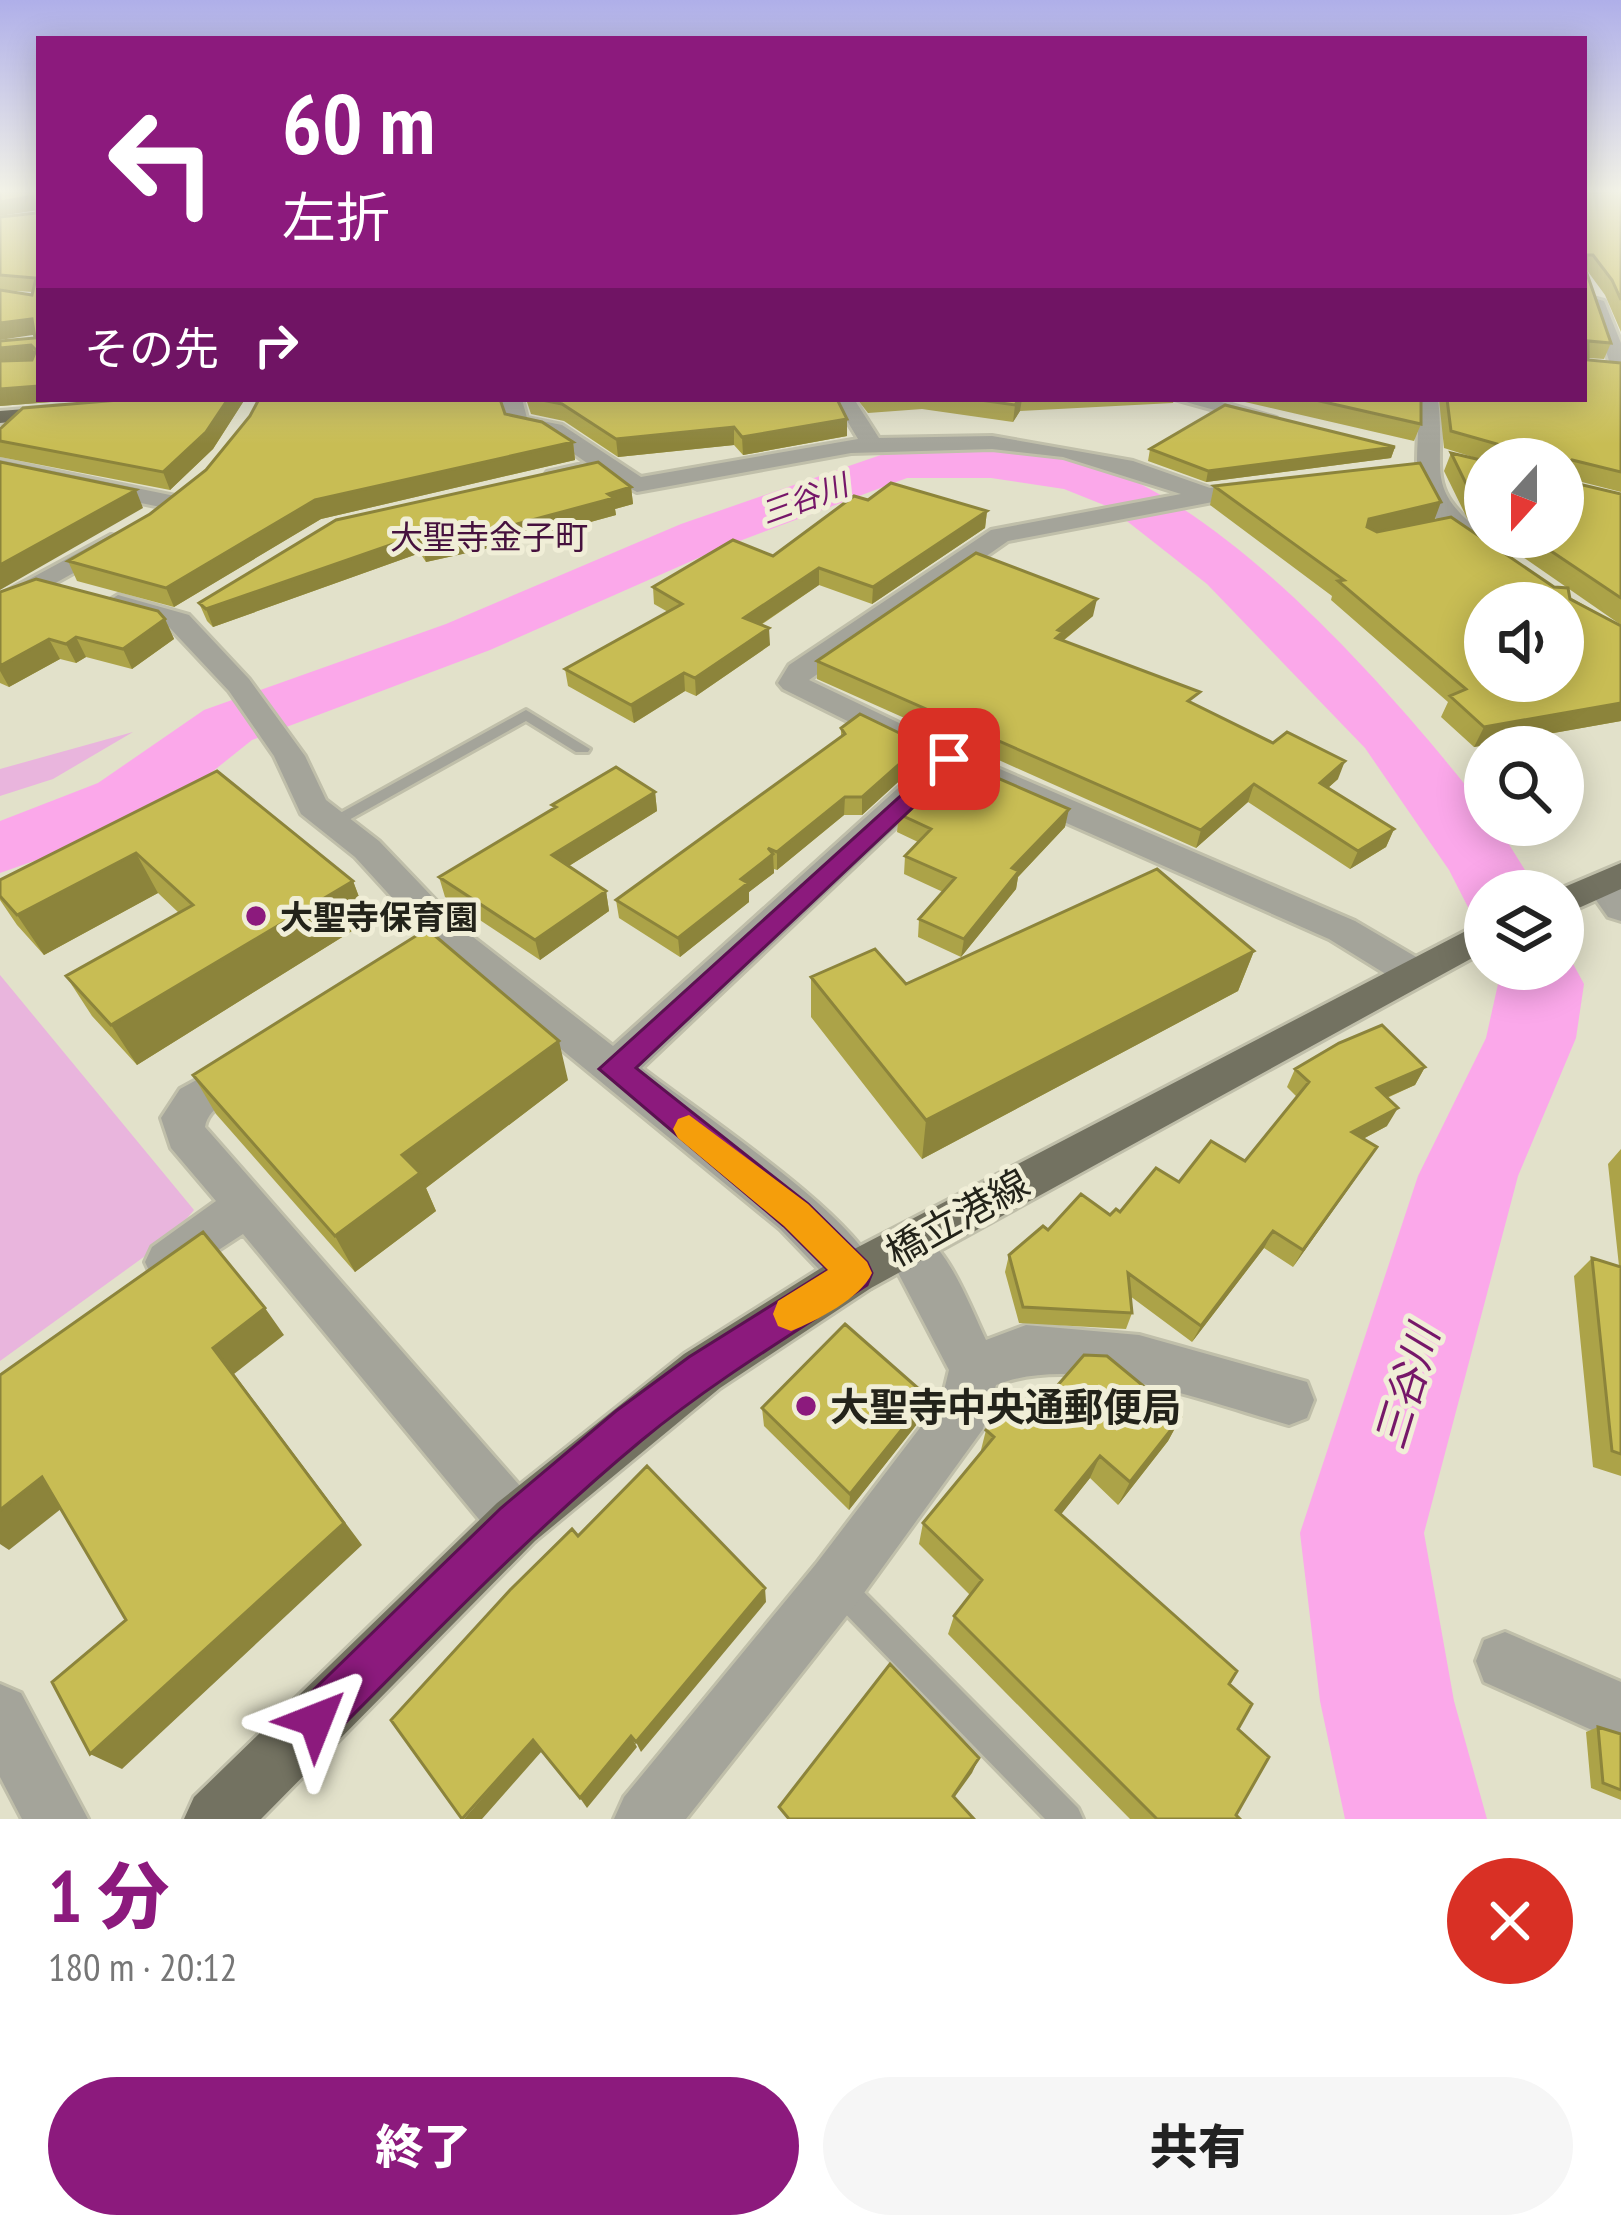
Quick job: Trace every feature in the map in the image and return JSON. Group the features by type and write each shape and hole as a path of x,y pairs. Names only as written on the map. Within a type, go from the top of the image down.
{"highway":[{"path":"42,409 90,410"}],"main road":[{"name":"橋立港線","path":"215,1819 516,1522 702,1370 854,1273 1464,943"}],"street":[{"path":"1590,296 1621,303"},
{"path":"1590,296 1615,369"},
{"path":"513,402 517,422 554,430 637,485 870,441 1076,451 1134,464 1196,495"},
{"path":"846,402 870,441"},
{"path":"1198,402 1284,422"},
{"path":"1428,402 1432,441 1420,460 1442,527 1508,563"},
{"path":"3,429 42,409"},
{"path":"536,482 605,465"},
{"path":"0,467 175,503"},
{"path":"1285,483 1196,495 1016,532 983,544 799,671 793,683 949,759 1342,930 1410,971"},
{"path":"637,485 636,493 655,509"},
{"path":"0,606 199,488"},
{"path":"42,584 189,615 289,756 313,806 367,849 451,939 796,1215 854,1273"},
{"path":"615,1069 949,759"},
{"path":"413,963 451,939"},
{"path":"281,1047 195,1100 182,1118 186,1135 516,1522"},
{"path":"133,1287 247,1205"},
{"path":"646,1819 836,1584 965,1411 974,1369 938,1293 907,1246"},
{"path":"974,1369 1026,1348 1139,1359 1288,1400"},
{"path":"1505,1661 1621,1713"},
{"path":"0,1714 56,1819"}],"lane":[{"path":"332,822 526,715 582,749"},
{"path":"836,1584 1067,1819"}],"shaded area":[{"path":"133,732 53,779 0,796 0,769"},
{"path":"0,975 194,1210 170,1238 0,1361"}],"building":[{"path":"36,274 36,278 0,275"},
{"path":"1587,274 1611,343 1588,341 1588,360 1621,363 1621,472 1584,463 1584,438 1476,438 1451,431 1447,402 1587,402"},
{"path":"1607,274 1621,274 1621,300 1612,280"},
{"path":"36,278 36,350 31,345 0,348 0,341 35,338 32,319 0,323 0,290 32,295"},
{"path":"36,350 36,386 0,389 0,361 32,360"},
{"path":"95,402 226,402 206,432 163,472 0,441 0,429 23,408"},
{"path":"257,402 501,402 505,414 542,422 573,442 315,500 166,588 68,561 150,514 206,470"},
{"path":"552,402 838,402 847,419 742,437 734,427 616,439"},
{"path":"1324,402 1421,402 1421,424"},
{"path":"1225,405 1395,447 1208,471 1150,449"},
{"path":"1451,453 1464,456 1464,480"},
{"path":"0,462 136,490 0,565"},
{"path":"598,462 631,487 608,494 614,498 517,524 422,545 416,536 206,609 199,603 336,520"},
{"path":"1420,463 1441,502 1369,519 1367,527 1377,532 1451,517 1464,526 1464,558 1511,558 1547,582 1464,582 1464,687 1338,581 1344,580 1214,486"},
{"path":"891,483 987,511 873,587 819,568 744,618 769,628 695,678 684,673 631,705 565,669 682,604 653,587 733,540 773,556 854,496 868,500"},
{"path":"1584,485 1621,494 1621,598 1561,558 1584,558"},
{"path":"976,553 1097,599 1058,630 1063,632 1056,638 1200,692 1188,701 1273,743 1287,732 1345,761 1320,783 1394,829 1358,851 1254,784 1201,830 817,661"},
{"path":"36,579 158,611 165,619 123,649 76,637 66,644 49,639 0,666 0,592"},
{"path":"1584,606 1621,626 1621,703 1483,726 1450,696 1464,690 1464,702 1584,702"},
{"path":"860,714 922,744 862,797 845,797 777,852 768,848 773,854 741,879 748,883 678,938 616,900 845,734 841,728"},
{"path":"956,760 1069,809 1012,868 1019,871 964,939 919,919 955,878 905,856 931,829 899,814"},
{"path":"616,767 655,792 552,855 606,891 535,940 439,877 556,807 552,805"},
{"path":"217,771 353,881 111,1025 66,976 193,905 136,853 17,915 0,896 0,880"},
{"path":"1157,869 1254,951 926,1120 811,977 875,949 906,984"},
{"path":"427,929 559,1041 402,1155 420,1173 335,1236 193,1075"},
{"path":"1382,1025 1425,1067 1377,1088 1398,1108 1352,1132 1377,1147 1303,1250 1273,1231 1201,1326 1128,1273 1132,1313 1023,1307 1009,1255 1043,1226 1048,1230 1081,1194 1110,1215 1116,1209 1120,1212 1156,1168 1179,1182 1211,1141 1245,1161 1309,1082 1295,1069"},
{"path":"203,1232 265,1308 213,1348 344,1523 90,1754 52,1682 126,1620 42,1477 0,1510 0,1375"},
{"path":"1592,1258 1621,1267 1621,1454 1612,1451"},
{"path":"845,1324 928,1397 850,1494 762,1408"},
{"path":"1084,1355 1107,1356 1181,1417 1130,1482 1100,1456 1056,1510 1237,1671 1229,1684 1252,1704 1238,1729 1269,1757 1236,1815 1240,1819 1157,1819 954,1616 982,1580 923,1523 994,1437 986,1430 1012,1401 1030,1417"},
{"path":"647,1466 765,1588 636,1742 631,1736 580,1798 533,1740 462,1819 391,1720 510,1590 572,1529 578,1536"},
{"path":"890,1664 979,1758 953,1796 974,1819 789,1819 779,1807"},
{"path":"1598,1727 1621,1734 1621,1790 1603,1783"}],"waterway":[{"name":"三谷川","path":"0,847 63,828 124,800 228,725 468,637 701,536 901,463 991,463 1075,475 1128,496 1228,572 1389,733 1488,870"},
{"name":"三谷川","path":"1416,1819 1387,1701 1362,1533 1468,1176 1531,1038 1540,990"}],"slow traffic":[{"path":"689,1129 796,1215 854,1273 791,1314"}],"place":[{"name":"大聖寺保育園","path":"256,916"},
{"name":"大聖寺中央通郵便局","path":"806,1406"}],"district":[{"name":"大聖寺金子町","path":"489,536"}],"route":[{"path":"316,1720 516,1522 630,1425 702,1370 854,1273 796,1215 615,1069 949,759"}]}
